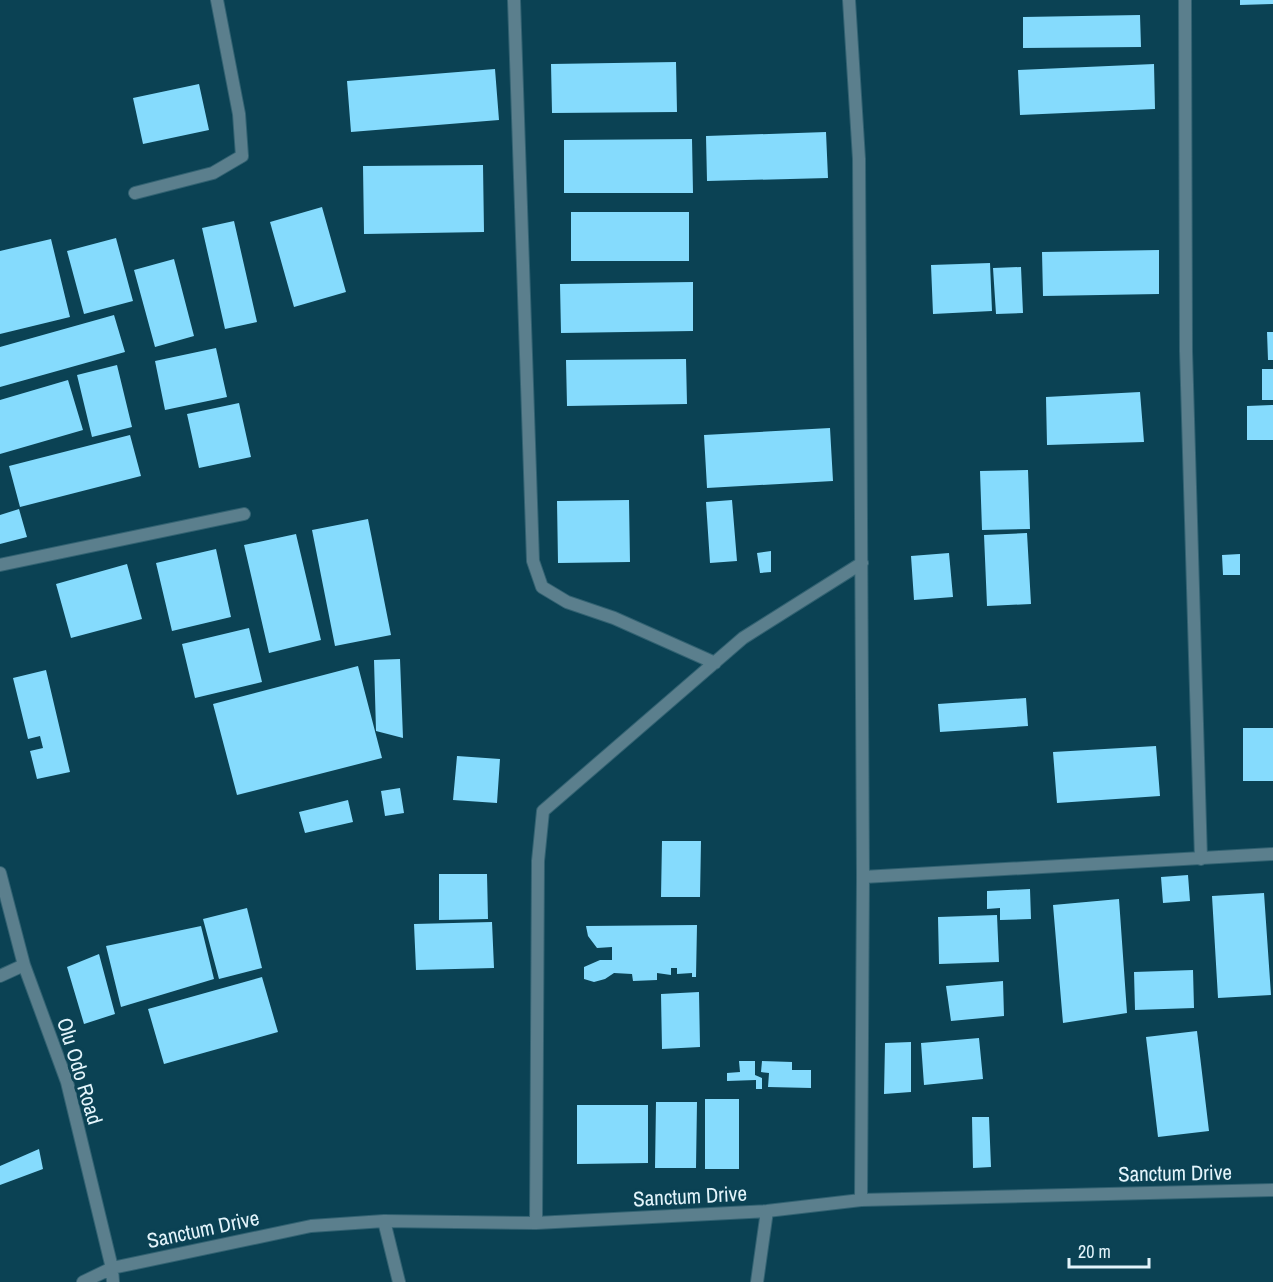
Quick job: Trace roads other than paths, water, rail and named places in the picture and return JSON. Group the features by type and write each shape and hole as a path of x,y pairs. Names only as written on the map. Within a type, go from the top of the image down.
{"street":[{"path":"135,193 213,173 242,156 239,114 217,0"},
{"path":"514,0 533,561 542,587 550,592 715,663"},
{"path":"849,0 860,159 863,878 861,1200"},
{"path":"1185,0 1186,351 1201,859"},
{"path":"0,565 243,514"},
{"path":"536,1223 538,861 543,811 743,638 862,563"},
{"path":"863,878 1273,854"},
{"name":"Olu Odo Road","path":"0,873 24,965 67,1082 112,1268 112,1282"},
{"path":"0,976 24,965"},
{"name":"Sanctum Drive","path":"83,1282 112,1268 311,1226 384,1221 536,1223 767,1211 861,1200 1273,1190"},
{"path":"757,1282 767,1211"},
{"path":"384,1221 399,1282"}]}
